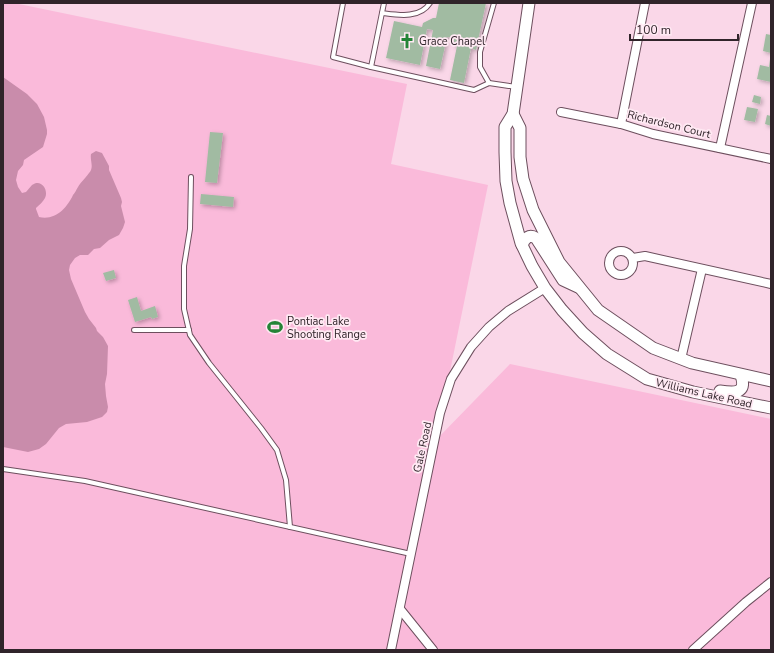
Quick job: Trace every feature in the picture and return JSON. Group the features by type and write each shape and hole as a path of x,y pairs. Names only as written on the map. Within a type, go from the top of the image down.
{"main road":[{"name":"Williams Lake Road","path":"529,3 513,114 505,127 506,175 510,203 522,245 545,288 562,310 583,333 607,354 647,379 692,392 771,408"},
{"name":"Williams Lake Road","path":"513,114 520,128 520,157 533,210 559,262 598,310 653,348 692,363 771,380"},
{"path":"506,175 516,172 523,174"},
{"path":"522,245 526,237 533,236 536,238 563,280 580,288"},
{"path":"647,379 668,378 721,391 738,392 743,386 741,374"}],"street":[{"path":"622,124 645,3"},
{"path":"720,148 752,3"},
{"name":"Richardson Court","path":"561,112 622,124 653,134 771,159"},
{"path":"633,258 645,256 771,284"},
{"path":"681,359 702,268"},
{"name":"Gale Road","path":"391,650 440,413 451,379 471,347 489,327 508,311 545,288"},
{"path":"693,650 746,602 771,582"},
{"path":"400,609 433,650"}],"lane":[{"path":"343,3 333,57 474,90 489,83 517,88"},
{"path":"371,67 384,3"},
{"path":"382,13 403,16 418,13 428,7 430,3"},
{"path":"489,83 480,67 480,52 494,3"},
{"path":"191,177 190,229 184,266 184,309 190,335 209,363 277,450 286,480 290,527"},
{"path":"134,330 189,330"},
{"path":"3,469 85,480 411,554"}],"shaded area":[{"path":"3,3 14,3 407,84 391,164 488,185 436,440 510,364 771,419 771,650 3,650"},
{"path":"3,77 27,94 37,104 44,117 47,134 43,147 24,160 23,165 18,171 16,180 22,193 26,192 35,183 41,184 45,189 45,198 36,208 39,217 50,217 64,209 92,168 91,154 96,151 102,153 109,166 109,170 121,198 121,206 125,222 119,235 109,240 100,248 94,249 88,255 80,255 75,258 70,265 69,270 71,279 85,312 108,346 107,374 105,384 108,407 107,412 102,417 87,422 66,424 59,428 46,444 39,449 28,452 3,447"}],"building":[{"name":"Grace Chapel","path":"439,3 486,3 476,50 471,48 464,83 450,80 457,46 453,45 454,38 447,37 440,69 426,66 433,30 427,29 420,65 386,58 394,21 422,27 423,23 436,18"},
{"path":"766,34 771,35 771,53 763,51"},
{"path":"770,59 771,82 757,79 760,65 769,67"},
{"path":"754,95 761,97 760,104 752,102"},
{"path":"747,107 758,109 755,122 744,120"},
{"path":"767,115 771,116 771,126 765,124"},
{"path":"210,132 223,133 217,183 205,182"},
{"path":"201,194 234,197 233,207 200,204"},
{"path":"114,270 116,278 106,281 103,273"},
{"path":"137,297 141,311 155,306 158,317 152,319 151,317 135,322 128,300"}],"place":[{"name":"Grace Chapel","path":"407,41"},
{"name":"Pontiac Lake Shooting Range","path":"275,327"}]}
